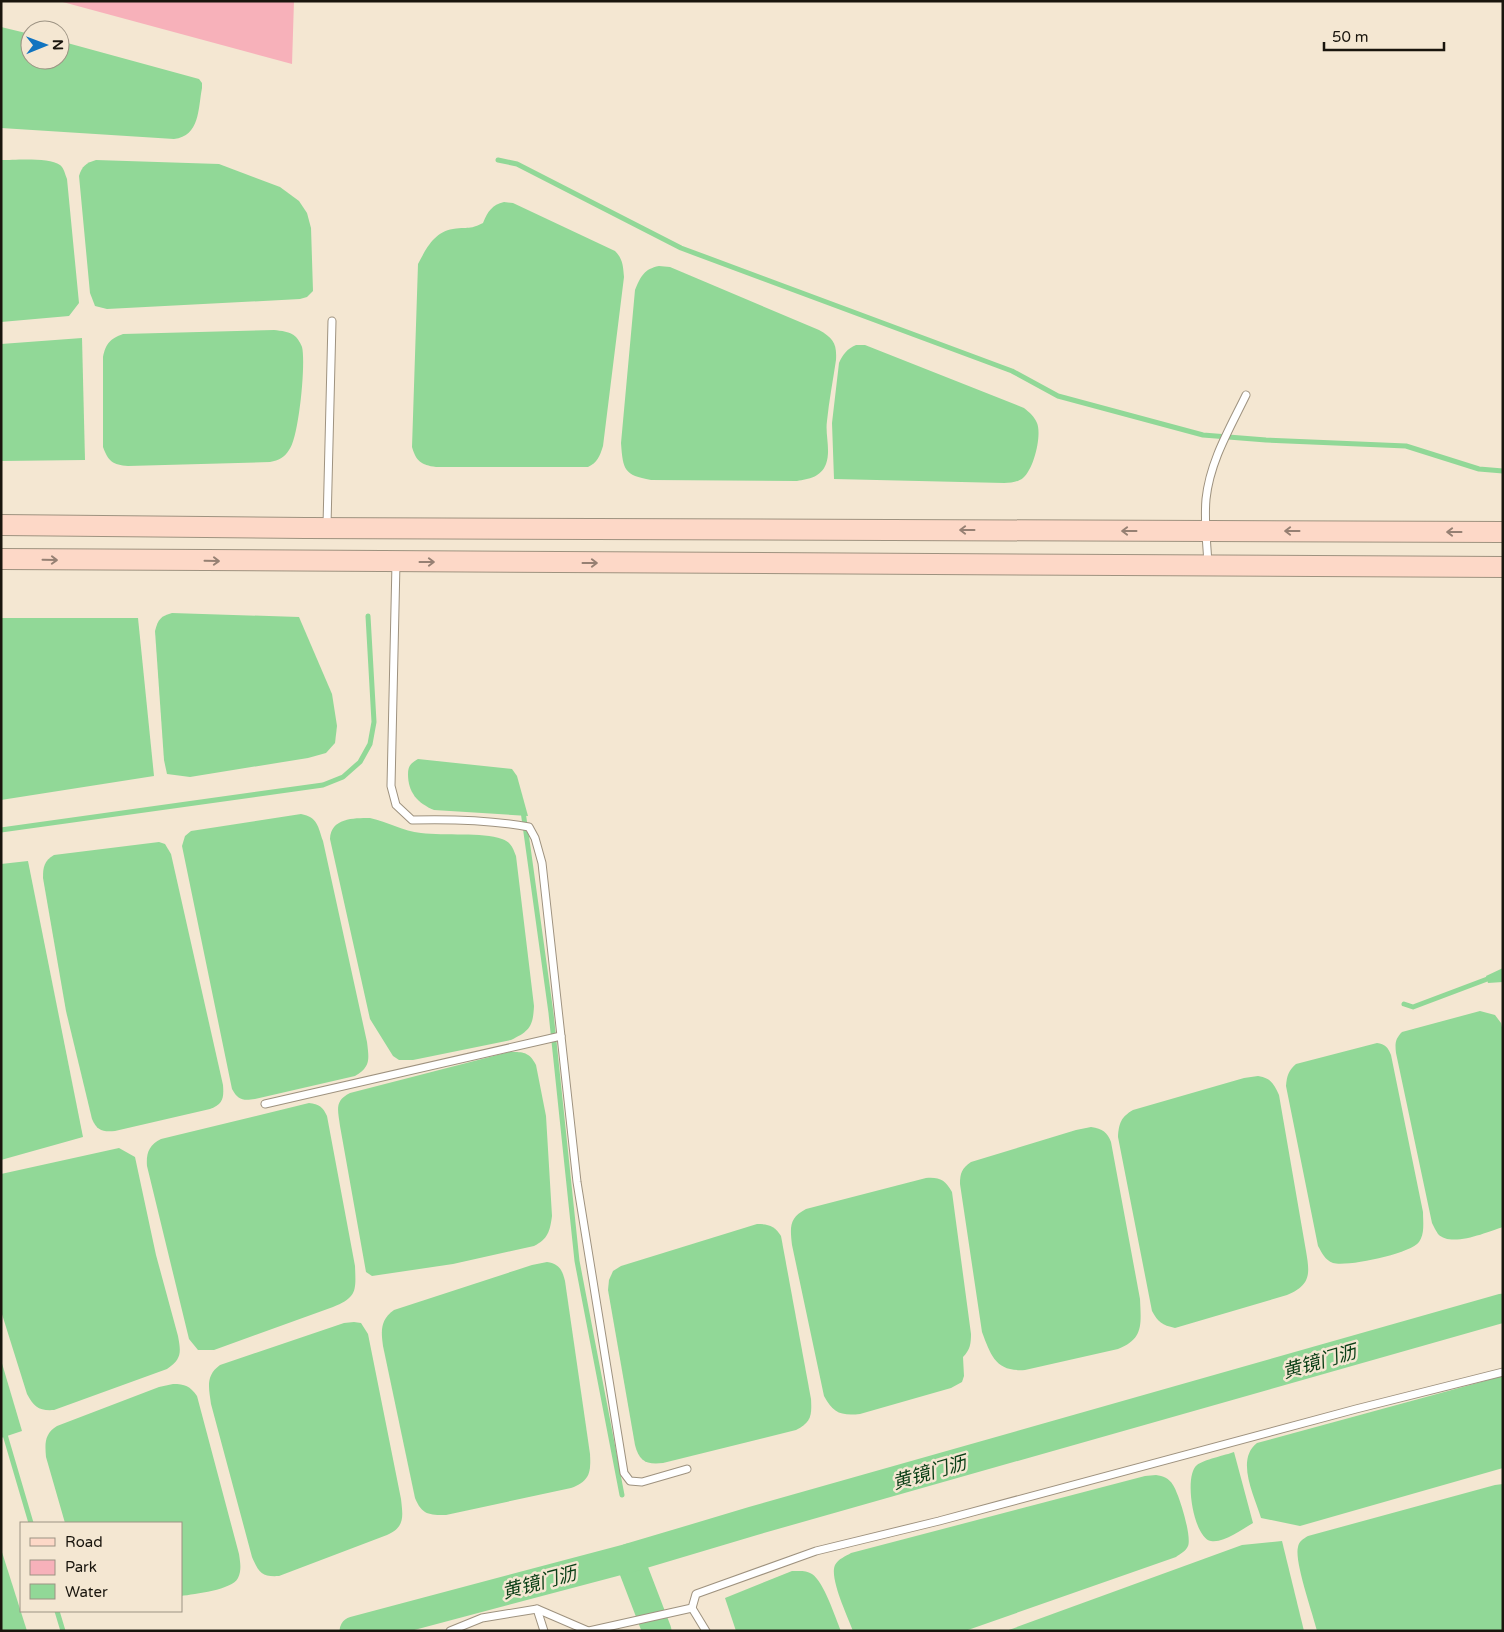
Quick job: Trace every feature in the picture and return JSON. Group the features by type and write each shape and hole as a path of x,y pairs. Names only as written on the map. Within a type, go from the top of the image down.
{"main road":[{"path":"1,525 1503,532"},
{"path":"1,559 1503,566"}],"lane":[{"path":"327,528 332,321"},
{"path":"1208,565 1206,499 1217,455 1246,395"},
{"path":"396,562 391,786 396,805 412,820 454,820 510,824 529,827 535,838 542,863 577,1182 624,1472 630,1481 642,1482 687,1469"},
{"path":"265,1104 561,1036"},
{"path":"706,1631 692,1608 696,1594 816,1551 939,1521 1356,1409 1503,1372"},
{"path":"450,1631 482,1618 537,1609 589,1631 692,1608"},
{"path":"537,1609 544,1631"}],"green space":[{"path":"59,1 294,1 292,64"}],"water":[{"path":"1,27 20,32 20,70 70,70 70,44 199,79 202,83 196,120 189,133 183,137 174,139 1,128"},
{"path":"1,160 55,162 64,171 67,179 79,303 69,316 1,322"},
{"path":"96,160 219,164 280,187 299,201 307,213 311,228 313,291 307,297 300,299 107,309 95,306 90,293 79,176 85,165"},
{"path":"504,202 513,203 615,251 622,263 624,277 603,446 598,459 588,467 436,467 420,462 415,456 412,447 418,264 436,237 446,231 470,228 483,223 491,209"},
{"path":"659,266 670,267 819,330 831,339 836,349 836,360 827,421 828,453 826,464 818,475 797,481 651,480 635,476 627,470 624,465 621,443 635,290 644,274 650,269"},
{"path":"274,330 294,335 302,346 303,355 299,416 293,443 283,457 270,462 128,466 118,465 109,459 103,447 103,357 107,345 112,340 123,334"},
{"path":"82,338 85,460 1,461 1,344"},
{"path":"856,345 865,345 1024,408 1035,418 1038,428 1036,452 1027,474 1019,480 1007,483 834,479 832,423 839,363 846,352"},
{"path":"172,613 299,617 332,694 337,726 335,743 326,753 308,758 190,777 167,774 164,760 155,631 160,619"},
{"path":"1,618 138,618 154,776 1,800"},
{"path":"418,759 512,769 517,776 528,816 434,810 428,807 415,796 408,780 409,767"},
{"path":"301,814 307,815 314,820 323,841 367,1042 368,1062 364,1069 355,1076 244,1100 239,1098 232,1089 182,846 185,836 191,831"},
{"path":"370,818 421,833 494,837 505,840 511,846 516,856 534,1006 531,1023 522,1034 511,1040 413,1060 399,1060 393,1056 370,1019 330,839 331,832 339,823 350,819"},
{"path":"159,842 165,844 171,854 223,1085 223,1097 218,1105 210,1109 115,1131 104,1131 96,1126 92,1119 66,1011 43,878 44,867 46,862 54,855"},
{"path":"28,861 83,1137 1,1160 1,864"},
{"path":"1503,968 1503,982 1488,983 1486,976"},
{"path":"1480,1011 1495,1015 1501,1023 1503,1032 1503,1227 1469,1238 1451,1240 1438,1234 1432,1223 1396,1053 1396,1044 1402,1032"},
{"path":"1377,1043 1386,1046 1391,1055 1423,1212 1423,1232 1419,1242 1404,1251 1364,1261 1333,1263 1322,1254 1318,1246 1286,1086 1287,1079 1290,1071 1296,1064"},
{"path":"509,1052 525,1053 531,1057 536,1065 546,1116 552,1216 547,1234 534,1246 453,1264 372,1276 366,1272 340,1126 338,1106 341,1099 350,1093"},
{"path":"1258,1076 1272,1082 1279,1095 1307,1259 1307,1278 1301,1287 1287,1295 1175,1328 1167,1326 1158,1320 1152,1311 1118,1137 1120,1124 1123,1118 1133,1110 1244,1078"},
{"path":"309,1103 320,1107 327,1116 355,1266 355,1287 353,1292 347,1300 333,1307 214,1350 198,1350 189,1339 147,1166 149,1150 161,1139"},
{"path":"1091,1127 1104,1132 1111,1142 1140,1299 1141,1316 1139,1330 1133,1340 1118,1349 1025,1370 1007,1368 996,1361 988,1348 982,1332 960,1184 961,1174 965,1166 971,1162"},
{"path":"119,1148 135,1157 156,1255 178,1336 179,1355 175,1362 167,1369 54,1410 44,1410 35,1405 27,1394 1,1311 1,1174"},
{"path":"926,1178 942,1180 952,1192 971,1334 970,1347 963,1357 964,1376 962,1382 951,1388 860,1414 843,1414 834,1410 824,1396 792,1245 792,1224 796,1216 806,1209"},
{"path":"757,1224 771,1226 781,1236 811,1399 810,1418 796,1430 663,1463 644,1461 635,1445 608,1290 609,1280 613,1271 621,1266"},
{"path":"547,1262 559,1268 563,1273 565,1281 590,1454 588,1475 586,1479 571,1488 446,1515 427,1513 420,1508 415,1498 383,1346 382,1326 389,1314 394,1310 532,1265"},
{"path":"344,1323 361,1323 368,1334 401,1499 402,1521 397,1529 387,1535 279,1576 265,1575 259,1570 252,1557 211,1404 210,1378 215,1369 220,1365"},
{"path":"1,1360 22,1431 1,1438"},
{"path":"1503,1376 1503,1468 1300,1526 1261,1518 1251,1490 1247,1469 1251,1450 1257,1443"},
{"path":"181,1384 187,1386 197,1396 239,1554 240,1572 238,1578 229,1586 182,1596 182,1522 65,1522 46,1457 46,1440 50,1432 57,1426 159,1387"},
{"path":"1234,1452 1253,1523 1228,1538 1211,1541 1205,1538 1195,1519 1191,1493 1193,1471 1200,1463"},
{"path":"1156,1475 1166,1478 1173,1485 1187,1525 1188,1546 1176,1557 965,1631 853,1631 837,1588 834,1571 838,1561 851,1553 1145,1476"},
{"path":"1503,1484 1503,1630 1317,1631 1299,1564 1298,1547 1303,1539 1308,1536"},
{"path":"1282,1541 1304,1631 1006,1631 1242,1545"},
{"path":"1,1549 27,1631 1,1631"},
{"path":"792,1571 812,1574 821,1584 841,1631 736,1631 725,1598"}],"waterway":[{"path":"498,160 517,164 681,248 1012,371 1058,396 1203,435 1266,440 1406,446 1479,469 1503,471"},
{"path":"1,830 323,785 343,777 360,762 370,744 374,722 368,616"},
{"path":"523,811 551,1013 577,1261 622,1495"},
{"path":"1404,1004 1413,1007 1490,978"},
{"name":"黄镜门沥","path":"354,1631 629,1558 1503,1308"},
{"path":"1,1421 31,1522"},
{"path":"629,1558 657,1631"},
{"path":"57,1612 63,1631"}]}
